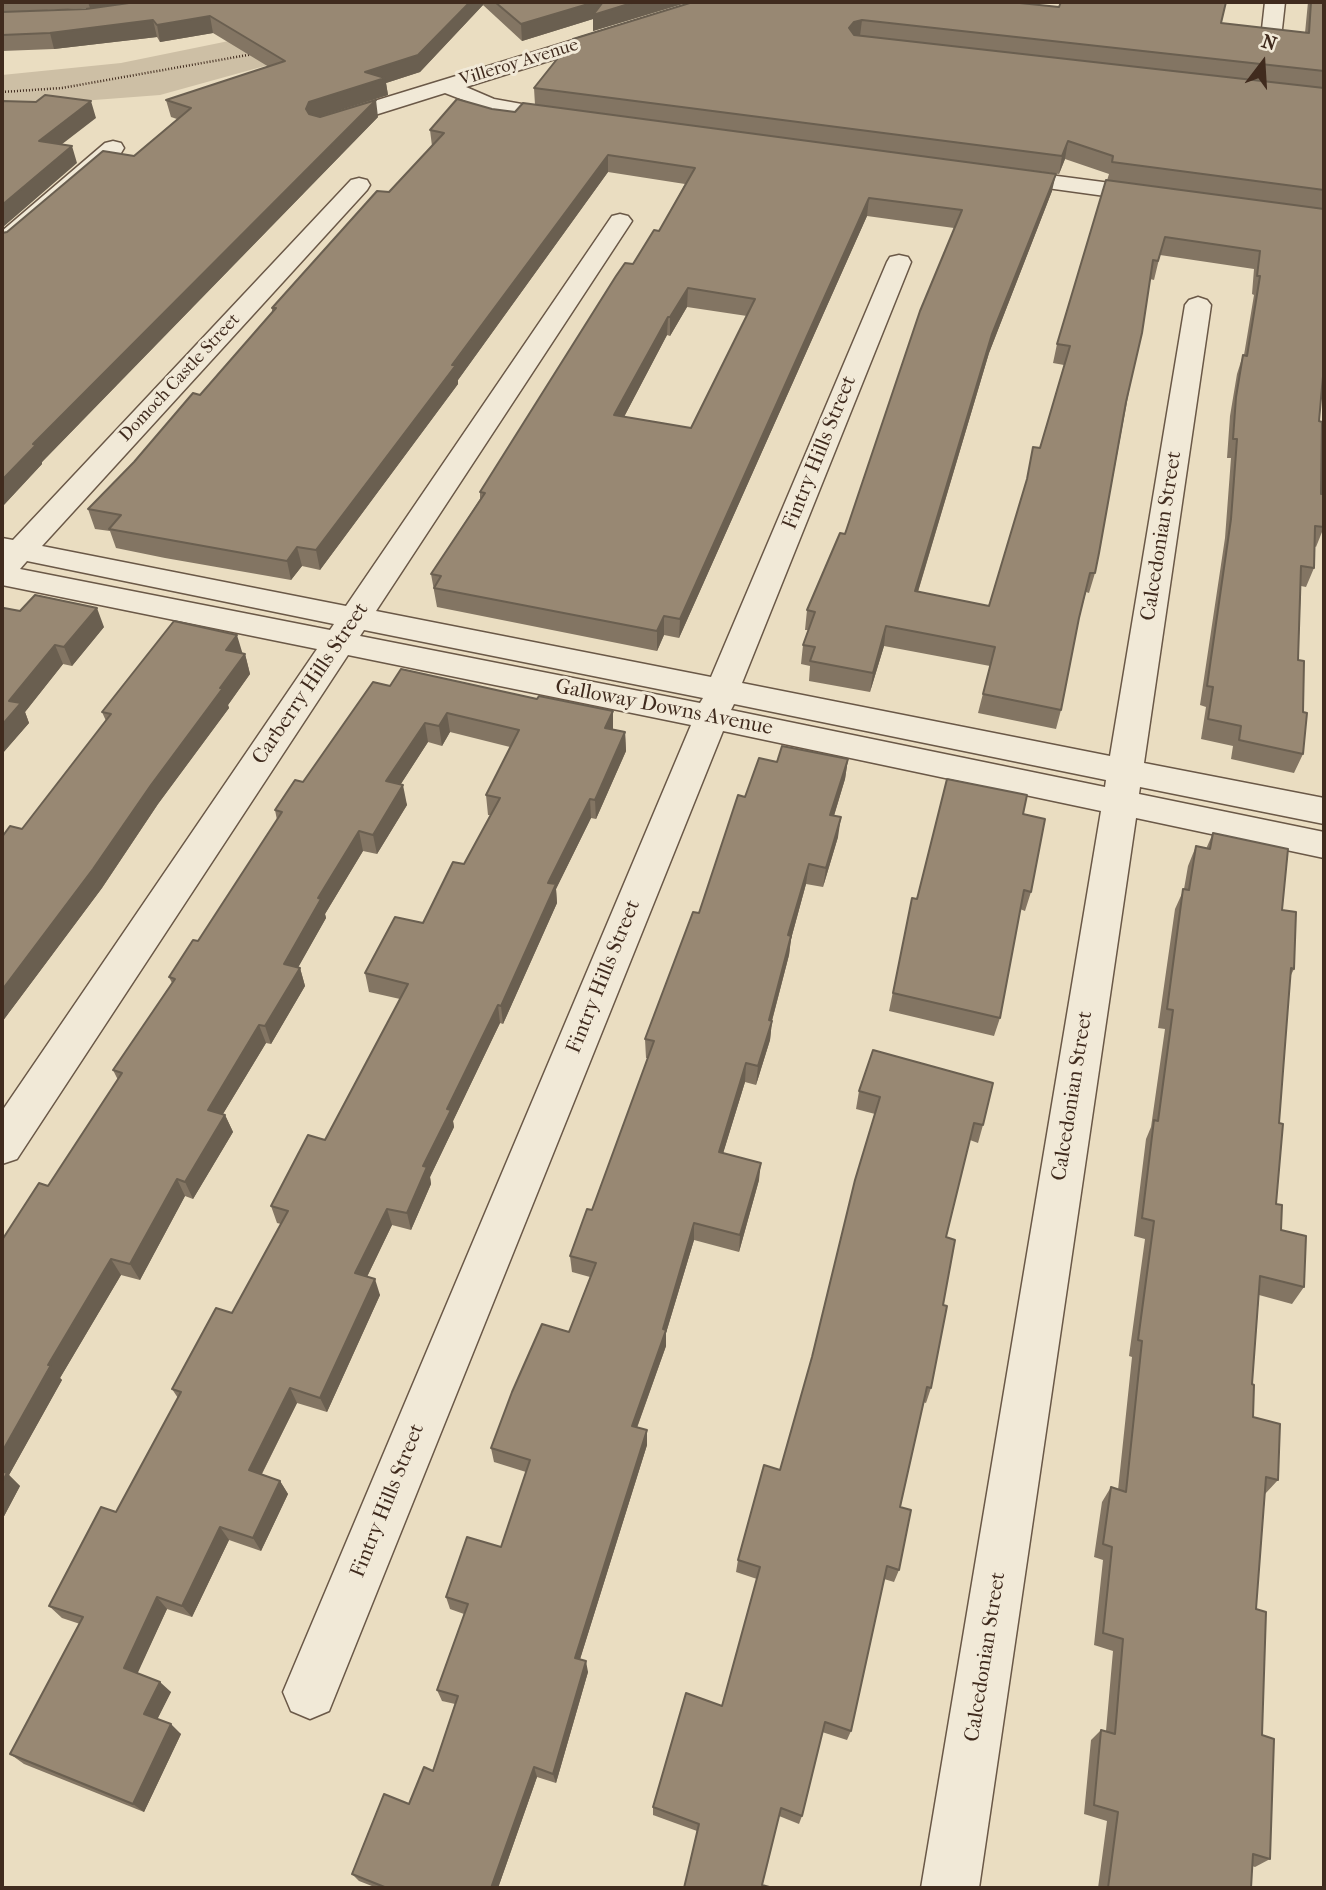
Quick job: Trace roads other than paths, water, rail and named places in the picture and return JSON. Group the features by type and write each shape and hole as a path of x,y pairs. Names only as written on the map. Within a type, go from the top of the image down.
{"street":[{"name":"Villeroy Avenue","path":"322,125 716,2"},
{"path":"1272,29 1275,2"},
{"path":"446,86 489,104 597,123"},
{"path":"2,243 113,148"},
{"path":"981,173 1173,198"},
{"name":"Domoch Castle Street","path":"6,561 359,185"},
{"name":"Carberry Hills Street","path":"2,1146 620,221"},
{"name":"Fintry Hills Street","path":"310,1692 899,262"},
{"name":"Calcedonian Street","path":"950,1888 1198,305"},
{"name":"Galloway Downs Avenue","path":"6,561 1122,788 1324,845"},
{"name":"Galloway Downs Avenue","path":"1122,788 1324,811"}]}
